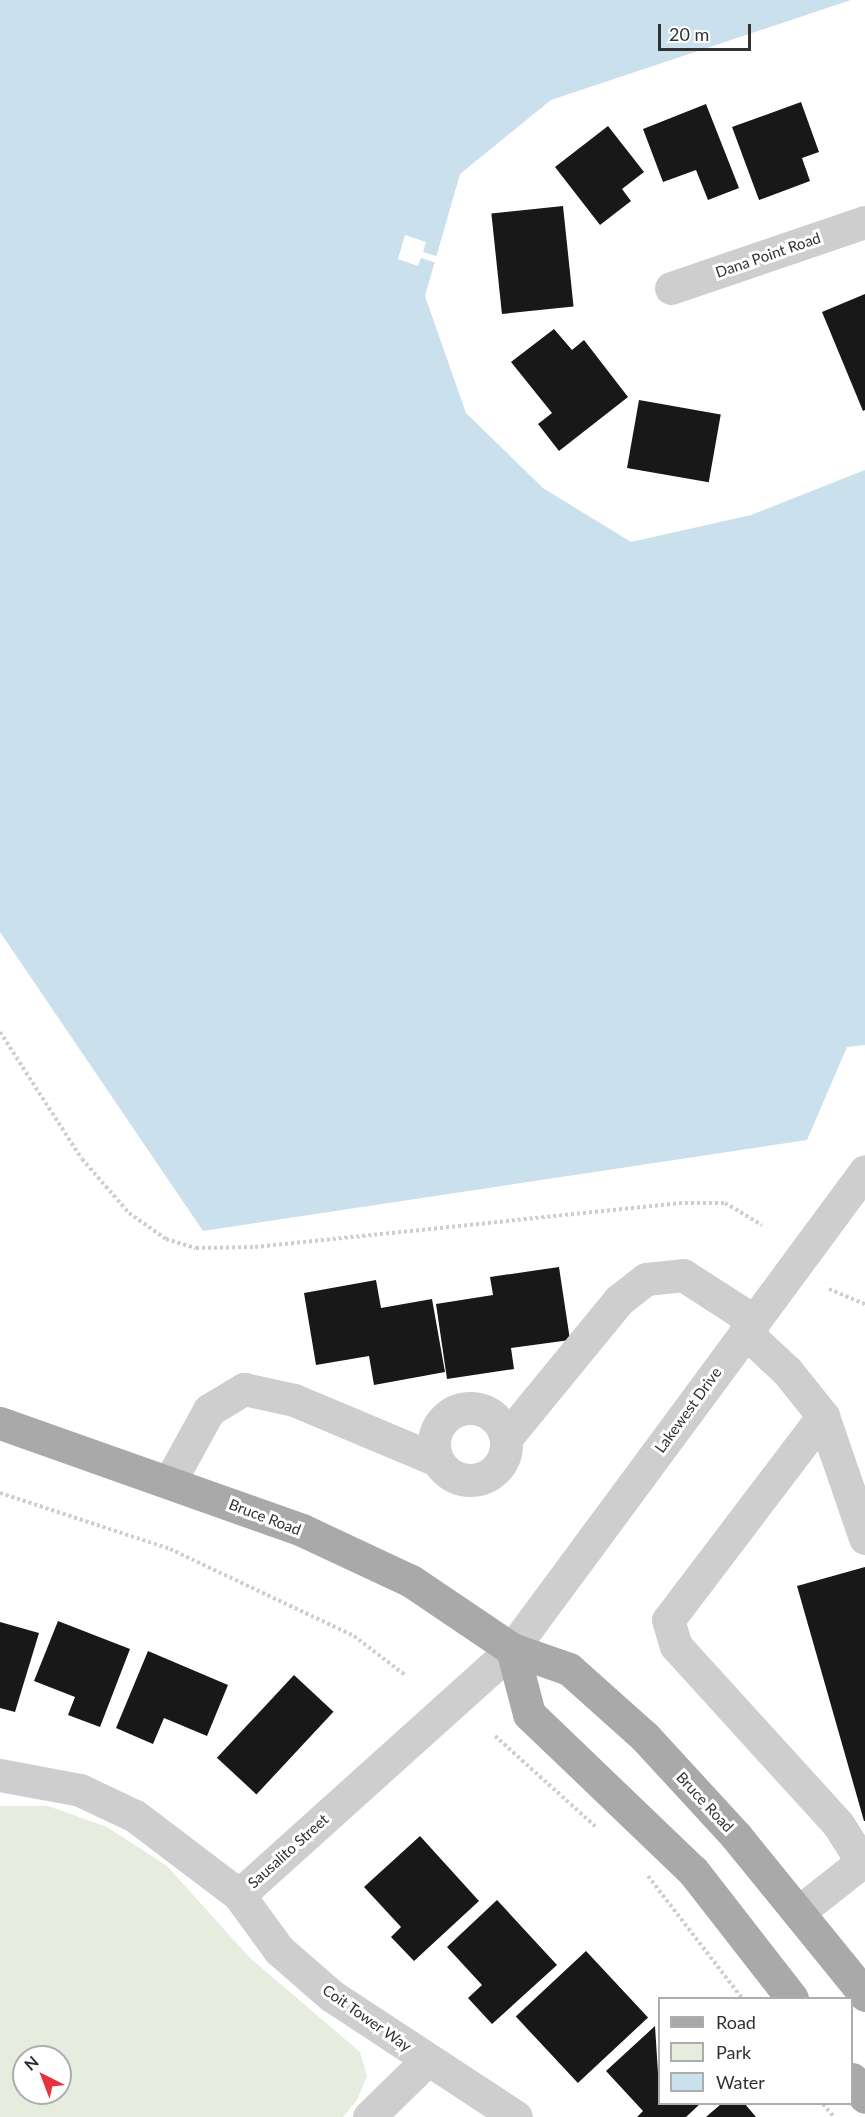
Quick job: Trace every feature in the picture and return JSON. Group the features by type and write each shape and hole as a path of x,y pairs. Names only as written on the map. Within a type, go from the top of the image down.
{"main road":[{"name":"Bruce Road","path":"0,1423 170,1481 302,1530 411,1581 512,1649 569,1669 645,1737 801,1910 865,1995"},
{"path":"512,1649 529,1714 693,1871 791,1997"},
{"path":"853,2080 865,2097"}],"street":[{"name":"Dana Point Road","path":"671,288 865,222"},
{"name":"Lakewest Drive","path":"512,1649 865,1171"},
{"path":"170,1481 209,1410 244,1389 294,1400 437,1460 455,1476 480,1479 500,1464 506,1438 619,1300 646,1279 683,1275 750,1327 823,1416 865,1538"},
{"path":"437,1460 438,1426 454,1411 467,1407 493,1415 506,1438"},
{"path":"801,1910 864,1864 838,1824 676,1646 668,1620 823,1416"},
{"name":"Sausalito Street","path":"0,1775 80,1790 135,1816 239,1895 512,1649"},
{"name":"Coit Tower Way","path":"239,1895 279,1950 323,1989 516,2117"},
{"path":"369,2117 427,2060"}],"path":[{"path":"0,1032 82,1159 129,1212 166,1239 196,1248 255,1247 679,1203 725,1203 762,1225"},
{"path":"830,1289 865,1304"},
{"path":"0,1493 171,1549 354,1636 405,1675"},
{"path":"495,1736 600,1830"},
{"path":"643,1869 741,1997"},
{"path":"825,2105 834,2117"}],"green space":[{"path":"0,1806 48,1806 107,1827 167,1866 250,1958 360,2052 367,2076 357,2100 343,2117 0,2117"}],"water":[{"path":"0,0 851,0 551,100 460,174 425,296 466,413 543,488 631,542 751,515 865,470 865,1045 847,1047 807,1140 203,1231 0,932"}],"pier":[{"path":"405,235 426,242 423,252 439,257 437,263 421,258 418,266 398,259"}],"building":[{"path":"801,102 819,152 802,158 810,181 759,200 732,127"},
{"path":"706,104 739,188 708,200 696,170 663,182 643,129"},
{"path":"608,126 644,172 622,189 631,201 600,225 555,167"},
{"path":"563,206 574,306 502,314 491,214"},
{"path":"865,294 865,410 863,411 822,312"},
{"path":"554,329 572,350 584,340 628,397 559,451 538,424 552,413 511,362"},
{"path":"639,400 721,414 709,482 627,468"},
{"path":"559,1267 570,1340 511,1348 514,1369 447,1379 436,1304 493,1295 490,1277"},
{"path":"376,1280 381,1308 432,1299 445,1372 374,1385 369,1356 316,1365 304,1293"},
{"path":"865,1567 865,1821 864,1821 797,1586"},
{"path":"58,1621 130,1649 100,1727 68,1715 75,1697 34,1681"},
{"path":"0,1622 39,1633 15,1712 0,1708"},
{"path":"148,1651 228,1685 207,1736 164,1718 153,1744 116,1728"},
{"path":"294,1675 333,1712 256,1794 217,1758"},
{"path":"420,1836 479,1901 414,1961 391,1937 401,1927 364,1887"},
{"path":"497,1900 557,1965 492,2024 468,1998 482,1985 447,1947"},
{"path":"586,1951 648,2018 578,2083 516,2016"},
{"path":"655,2026 658,2105 699,2105 686,2117 637,2117 643,2111 606,2071"},
{"path":"720,2105 746,2105 756,2117 706,2117"}]}
